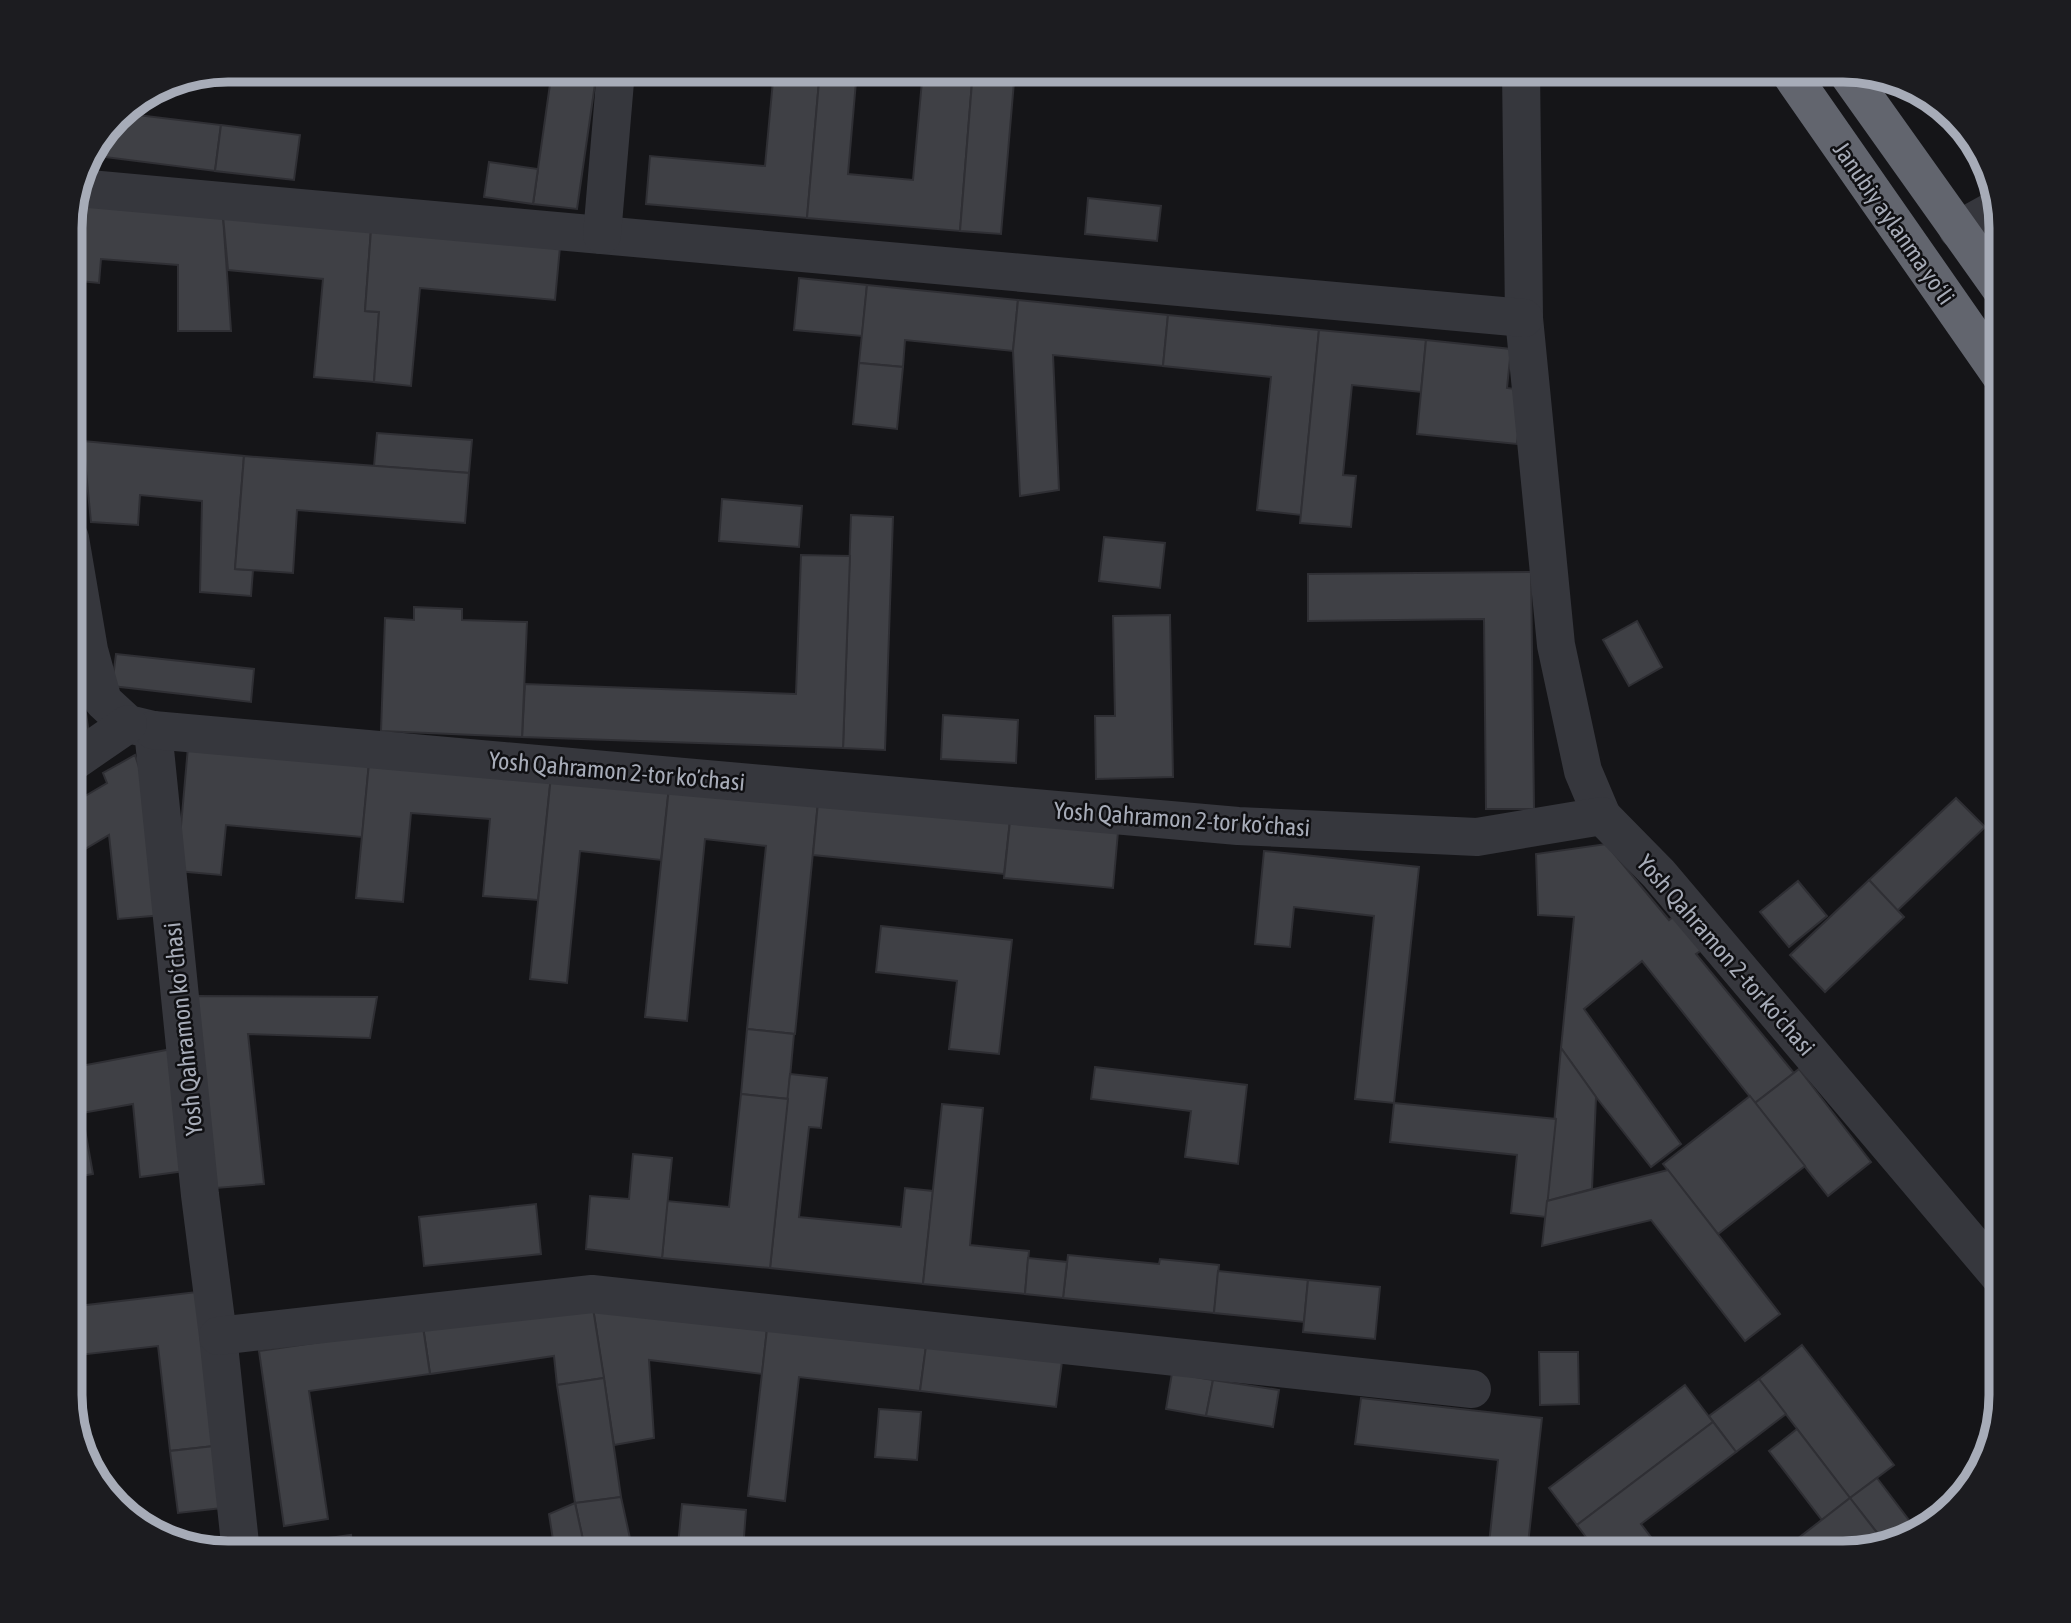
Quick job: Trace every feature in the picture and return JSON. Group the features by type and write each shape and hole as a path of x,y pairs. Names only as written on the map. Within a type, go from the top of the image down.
{"highway":[{"name":"Janubiy aylanma yoʻli","path":"1796,82 1989,359"},
{"name":"Janubiy aylanma yoʻli","path":"1855,83 1989,273"}],"street":[{"path":"602,235 615,82"},
{"path":"1521,82 1524,318 1556,645 1583,771 1602,816"},
{"path":"87,189 1524,318"},
{"path":"1958,230 1987,213"},
{"path":"83,615 89,650 103,701 140,727 83,758"},
{"name":"Yosh Qahramon 2-tor koʼchasi","path":"140,727 1238,826 1477,836 1602,816 1659,874 1989,1264"},
{"name":"Yosh Qahramon koʻchasi","path":"140,727 218,1336 240,1541"},
{"path":"218,1336 592,1294 1472,1389"}],"building":[{"path":"550,82 595,82 577,209 533,204"},
{"path":"773,82 819,82 807,218 646,204 650,156 765,166"},
{"path":"819,82 856,82 848,174 913,180 922,82 972,82 960,231 807,218"},
{"path":"972,82 1014,82 1001,234 960,231"},
{"path":"136,115 221,125 215,171 101,157 112,139"},
{"path":"221,125 300,135 294,180 215,171"},
{"path":"489,162 538,169 533,204 484,197"},
{"path":"1088,198 1161,206 1157,241 1085,234"},
{"path":"85,204 223,216 231,331 178,331 178,265 101,259 99,283 83,281"},
{"path":"223,216 371,230 365,311 379,312 374,382 314,377 323,279 228,270"},
{"path":"371,230 560,247 555,300 420,288 411,386 374,382 379,312 365,311"},
{"path":"799,278 867,285 862,336 794,330"},
{"path":"867,285 1018,300 1013,351 905,340 903,367 859,363"},
{"path":"1018,300 1168,315 1163,366 1053,355 1059,490 1020,496 1013,351"},
{"path":"1168,315 1319,330 1301,515 1257,510 1271,377 1163,366"},
{"path":"1319,330 1426,340 1421,392 1352,385 1343,475 1356,476 1351,527 1300,523"},
{"path":"1426,340 1511,349 1507,388 1523,390 1517,444 1417,434"},
{"path":"859,363 903,367 897,429 853,424"},
{"path":"377,433 472,440 469,473 374,466"},
{"path":"83,441 244,456 235,569 253,570 251,596 200,592 202,501 140,495 138,525 91,522"},
{"path":"244,456 469,473 465,523 297,510 293,573 235,569"},
{"path":"722,499 802,506 799,547 719,541"},
{"path":"851,515 893,517 885,750 843,748"},
{"path":"1104,537 1165,543 1160,588 1099,581"},
{"path":"801,555 850,556 843,748 522,737 525,684 796,694"},
{"path":"1531,572 1534,809 1486,809 1484,619 1308,621 1308,574"},
{"path":"414,607 462,609 462,620 527,622 522,737 381,731 385,618 414,620"},
{"path":"1170,615 1173,777 1096,779 1095,716 1115,716 1113,616"},
{"path":"1637,621 1662,667 1629,686 1603,640"},
{"path":"116,654 254,669 251,702 112,686"},
{"path":"83,693 89,734 83,738"},
{"path":"943,715 1018,720 1016,763 941,759"},
{"path":"188,747 369,763 362,837 226,825 221,875 177,871"},
{"path":"135,755 154,813 163,915 118,919 109,835 83,850 83,797 107,783 103,773"},
{"path":"369,763 551,776 538,900 483,896 490,819 411,813 403,902 356,898"},
{"path":"551,776 669,787 661,860 580,851 567,983 530,979"},
{"path":"669,787 818,802 795,1034 747,1029 766,846 705,839 687,1021 645,1017"},
{"path":"1956,798 1985,827 1897,911 1869,880"},
{"path":"818,802 1010,821 1004,874 813,855"},
{"path":"1010,821 1118,832 1113,888 1004,878"},
{"path":"1606,844 1669,920 1678,913 1706,947 1696,954 1794,1073 1755,1103 1642,961 1584,1009 1681,1144 1651,1167 1561,1048 1574,917 1538,915 1536,854"},
{"path":"1264,851 1419,867 1394,1103 1355,1099 1374,916 1294,907 1290,947 1255,944"},
{"path":"1869,880 1904,917 1825,992 1790,955"},
{"path":"1798,881 1827,916 1789,947 1760,912"},
{"path":"881,926 1012,940 999,1054 949,1049 957,981 876,972"},
{"path":"196,996 377,997 370,1038 248,1034 264,1184 216,1188"},
{"path":"747,1029 794,1034 788,1099 741,1094"},
{"path":"177,1048 193,1170 140,1177 133,1104 83,1113 83,1066"},
{"path":"1561,1048 1596,1097 1592,1189 1547,1201"},
{"path":"1095,1067 1247,1085 1238,1164 1185,1157 1191,1111 1091,1099"},
{"path":"1799,1069 1871,1162 1828,1196 1755,1103"},
{"path":"790,1074 827,1078 821,1128 809,1127 799,1217 901,1227 905,1188 933,1191 923,1284 770,1268"},
{"path":"741,1094 788,1099 770,1268 662,1258 667,1201 729,1207"},
{"path":"1750,1096 1805,1166 1718,1234 1663,1164"},
{"path":"1394,1103 1556,1119 1546,1217 1511,1213 1517,1155 1390,1142"},
{"path":"942,1104 983,1108 970,1245 1029,1251 1025,1294 923,1284"},
{"path":"83,1119 93,1174 83,1176"},
{"path":"633,1154 672,1158 662,1258 586,1249 590,1196 629,1199"},
{"path":"1668,1170 1780,1314 1745,1341 1651,1220 1542,1246 1547,1201"},
{"path":"536,1204 541,1254 424,1266 419,1217"},
{"path":"1068,1255 1159,1264 1160,1259 1219,1265 1214,1313 1063,1298"},
{"path":"1028,1258 1067,1262 1063,1298 1025,1294"},
{"path":"1218,1271 1308,1280 1304,1322 1214,1313"},
{"path":"1308,1280 1380,1287 1375,1339 1303,1332"},
{"path":"205,1291 223,1445 170,1451 158,1346 83,1355 83,1305"},
{"path":"592,1302 767,1329 762,1374 649,1360 654,1438 614,1445"},
{"path":"592,1302 604,1378 557,1385 554,1356 430,1374 423,1327"},
{"path":"423,1327 430,1374 309,1391 328,1519 284,1526 259,1351"},
{"path":"767,1329 926,1347 920,1391 799,1377 785,1501 748,1496"},
{"path":"927,1338 1063,1354 1056,1407 920,1391"},
{"path":"1802,1345 1894,1465 1850,1498 1759,1379"},
{"path":"1539,1352 1578,1352 1579,1404 1540,1405"},
{"path":"1172,1373 1213,1380 1206,1416 1166,1409"},
{"path":"604,1378 621,1497 575,1503 557,1385"},
{"path":"1759,1379 1786,1414 1736,1452 1709,1416"},
{"path":"1213,1380 1279,1390 1273,1427 1206,1416"},
{"path":"1685,1385 1713,1422 1577,1525 1549,1488"},
{"path":"1361,1398 1542,1418 1528,1541 1489,1541 1498,1460 1355,1444"},
{"path":"879,1409 921,1412 917,1460 875,1457"},
{"path":"1713,1422 1736,1452 1641,1524 1654,1541 1589,1541 1577,1525"},
{"path":"1797,1429 1850,1498 1822,1520 1769,1451"},
{"path":"223,1445 231,1507 178,1513 170,1451"},
{"path":"1877,1478 1911,1523 1880,1536 1850,1498"},
{"path":"621,1497 631,1541 583,1541 575,1503"},
{"path":"1850,1498 1880,1536 1862,1540 1794,1541"},
{"path":"575,1503 583,1541 553,1541 549,1514"},
{"path":"682,1504 746,1510 744,1541 678,1541"},
{"path":"351,1535 352,1541 307,1541"}]}
